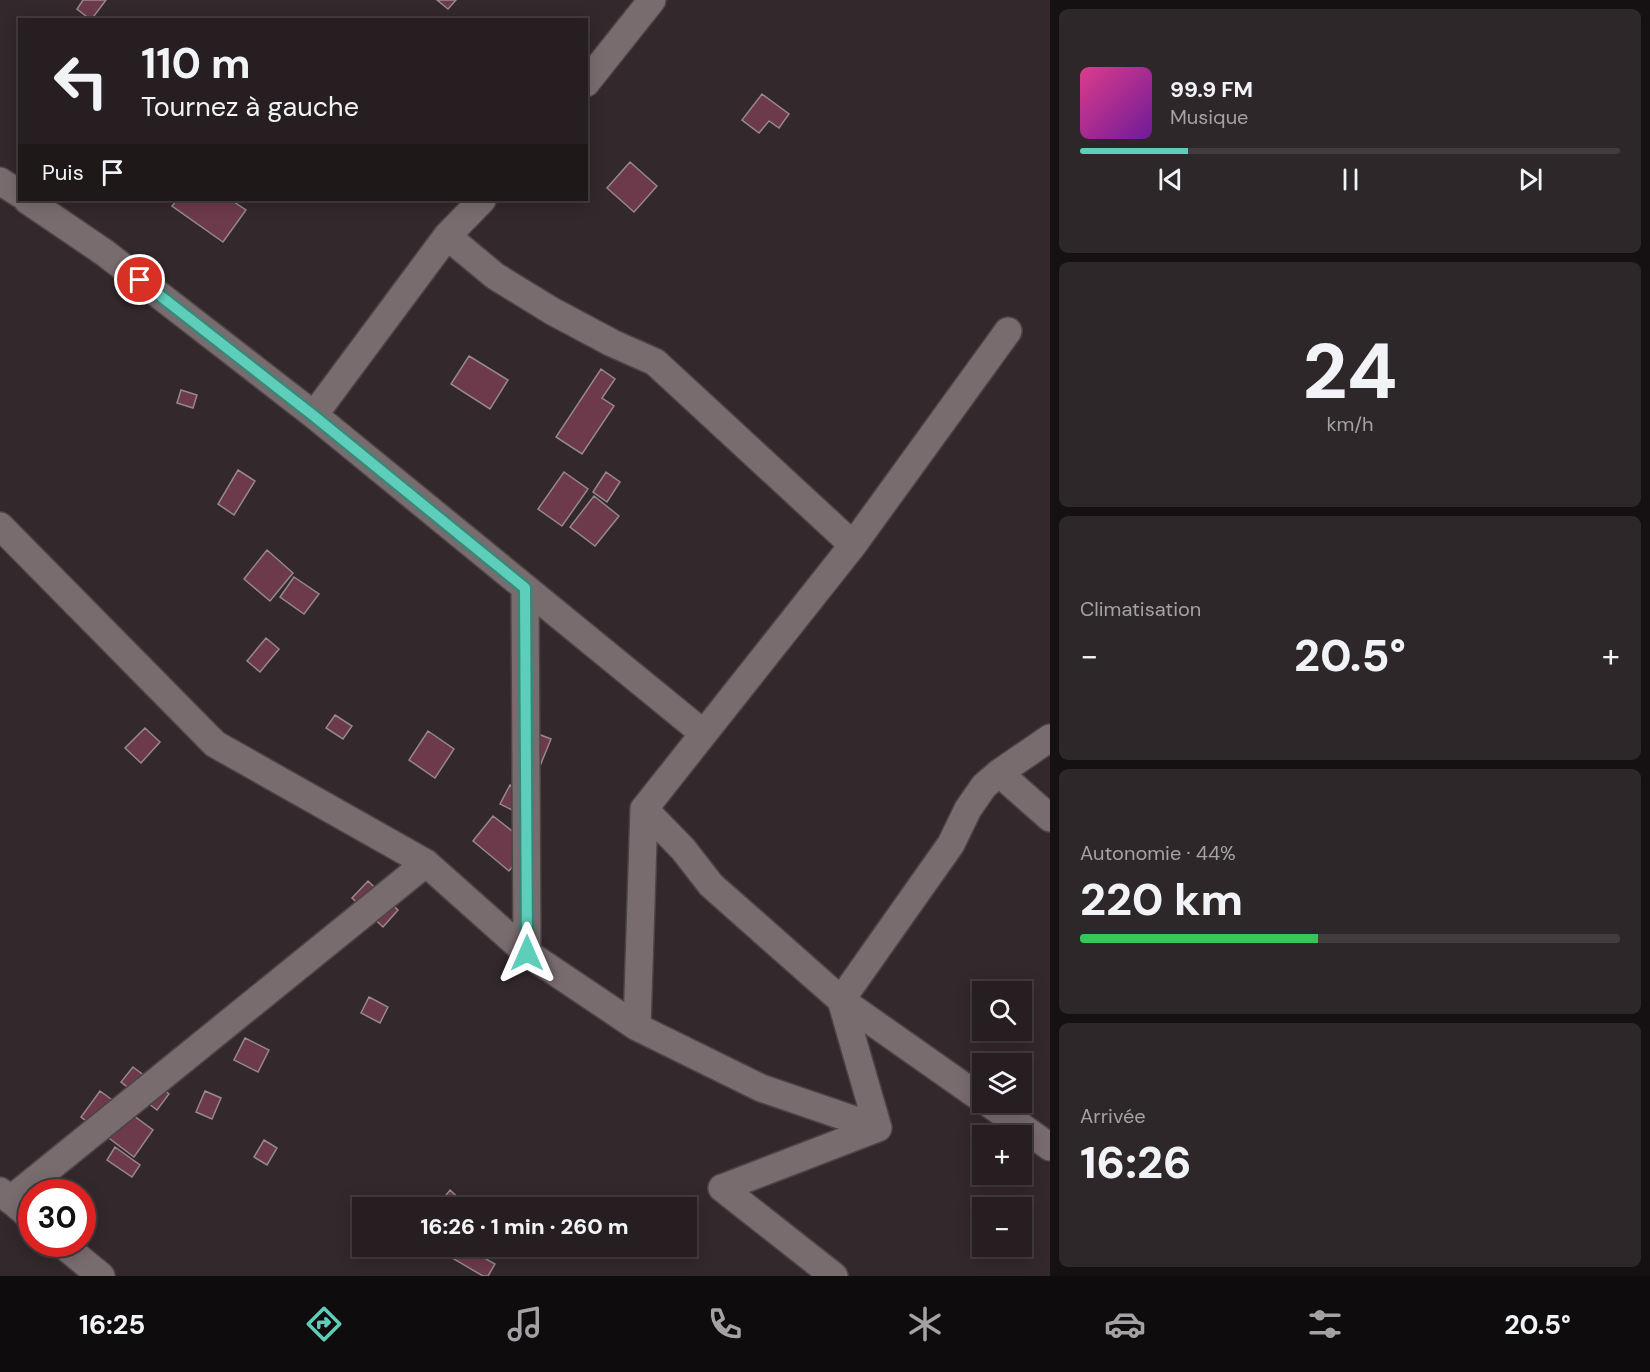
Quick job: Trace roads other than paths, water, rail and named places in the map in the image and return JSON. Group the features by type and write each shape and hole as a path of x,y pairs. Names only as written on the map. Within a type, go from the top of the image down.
{"street":[{"path":"588,80 652,0"},
{"path":"0,181 18,194"},
{"path":"28,201 105,253 314,416 703,733"},
{"path":"314,416 447,236 481,201"},
{"path":"447,236 495,276 612,343 655,362 854,545"},
{"path":"637,1027 644,809 854,545 1008,331"},
{"path":"0,526 215,744 426,863 527,953 637,1027 761,1088 878,1128"},
{"path":"525,588 527,953"},
{"path":"841,1000 951,844 968,809 984,786 1050,738"},
{"path":"999,773 1050,818"},
{"path":"644,809 683,849 711,885 841,1000 972,1092"},
{"path":"18,1207 5,1196 426,863"},
{"path":"841,1000 878,1128"},
{"path":"1002,1113 1050,1147"},
{"path":"834,1276 722,1188 878,1128"},
{"path":"78,1257 101,1276"}]}
